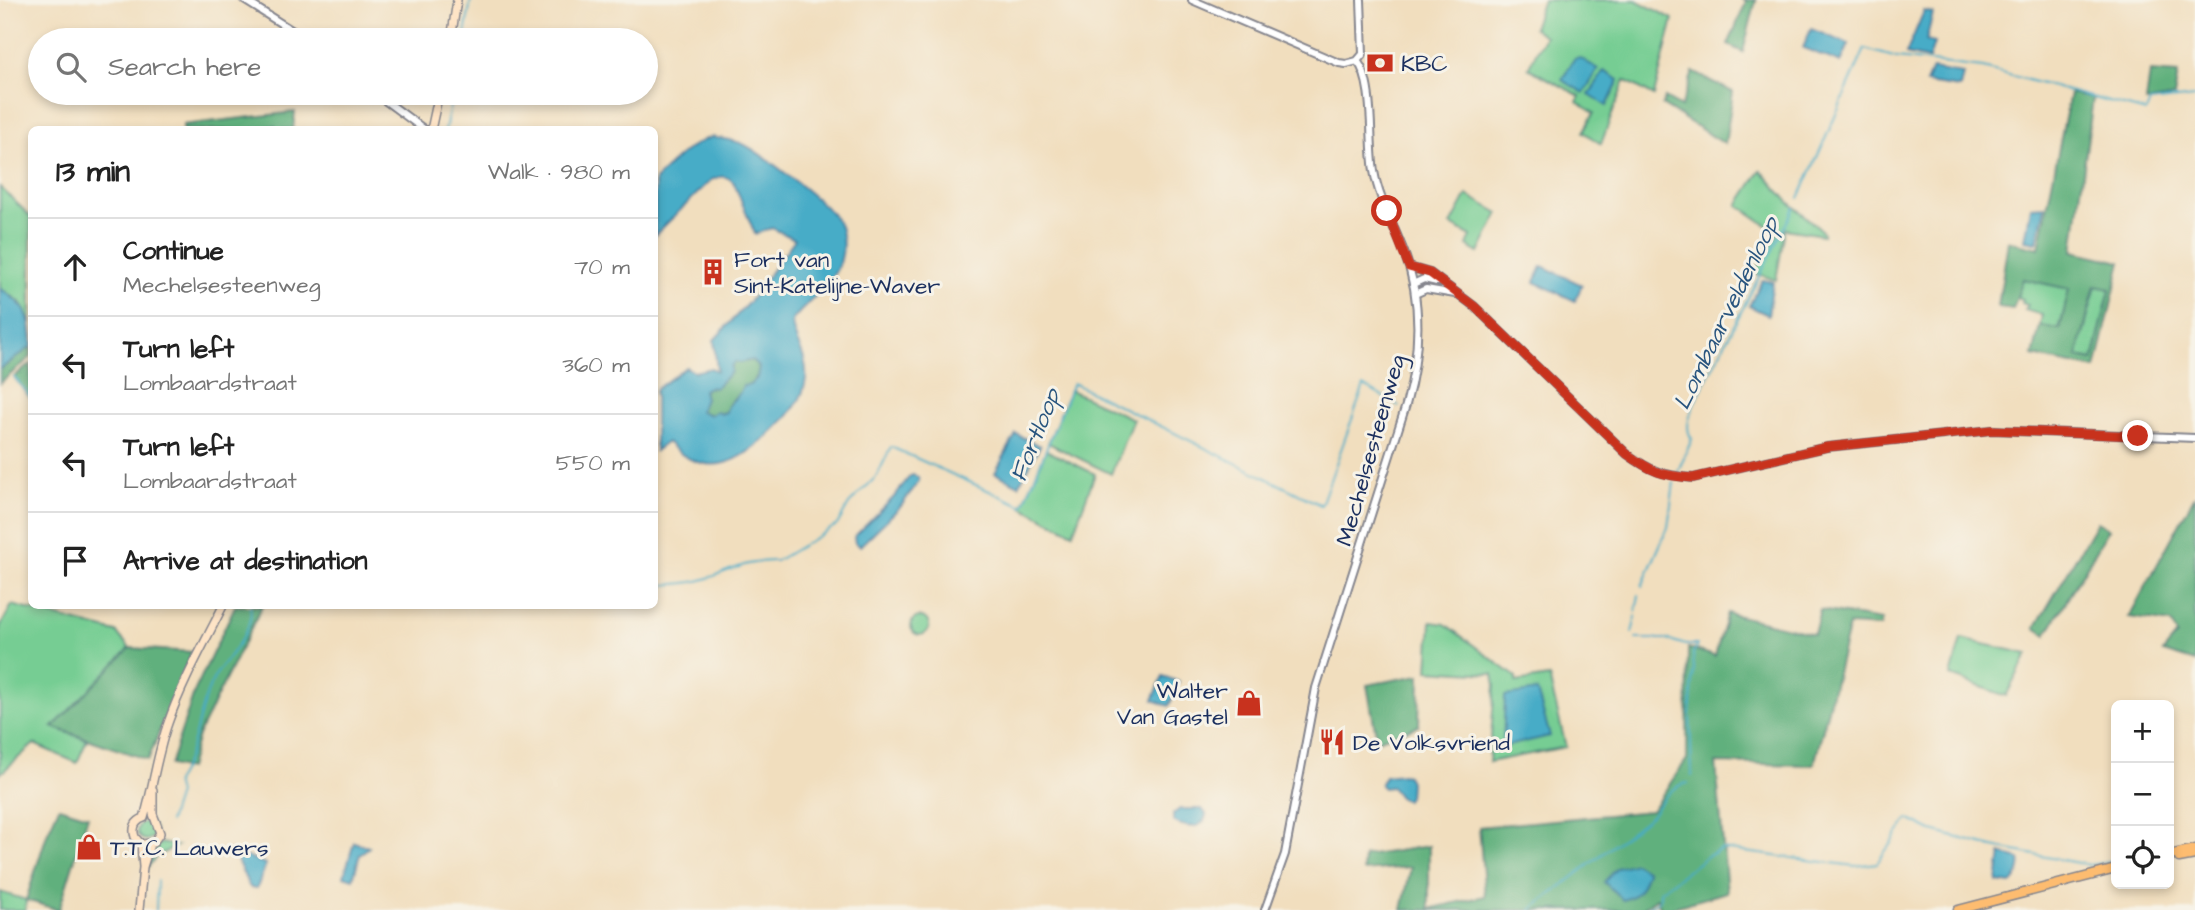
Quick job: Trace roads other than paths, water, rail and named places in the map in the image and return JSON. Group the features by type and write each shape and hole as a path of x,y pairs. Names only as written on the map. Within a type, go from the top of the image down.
{"main road":[{"path":"453,28 457,0"},
{"path":"432,126 436,105"},
{"path":"153,785 155,820 160,833 158,839 146,844 136,840 134,831 136,824 144,818 159,749 169,720 222,609"},
{"path":"144,818 155,820"},
{"path":"139,910 146,844"},
{"path":"2174,855 2195,849"},
{"path":"2174,857 2195,855"},
{"path":"1958,910 2111,870"}],"street":[{"path":"244,0 288,28"},
{"path":"1192,0 1339,63 1357,61"},
{"name":"Mechelsesteenweg","path":"1265,910 1285,854 1316,688 1414,376 1418,330 1415,294 1409,267 1378,187 1373,161 1367,76 1357,61 1363,54 1361,0"},
{"path":"391,105 419,126"},
{"path":"1409,267 1430,273 1461,295 1627,454 1649,471 1693,478 1827,447 1992,430 2195,438"},
{"path":"1413,284 1424,279 1444,284"},
{"path":"1415,294 1432,289 1461,295"}],"water":[{"path":"1924,11 1933,13 1926,41 1934,43 1929,59 1906,54"},
{"path":"1811,29 1849,44 1841,63 1803,48"},
{"path":"1580,58 1598,69 1584,93 1562,80 1574,59"},
{"path":"1932,69 1963,74 1960,88 1926,83"},
{"path":"1604,71 1619,80 1607,106 1589,95"},
{"path":"712,137 752,149 809,192 832,214 840,226 843,245 841,259 832,277 792,321 806,369 803,393 787,416 764,439 738,458 725,463 697,462 682,455 667,442 658,449 658,388 686,367 694,372 711,368 717,371 714,340 749,302 795,239 772,228 755,234 734,183 723,177 711,180 658,232 658,177 695,145","holes":["752,360 759,367 757,378 750,385 743,386 726,412 721,414 716,411 710,415 700,411 705,399 703,390 715,388 731,372 731,366 735,362"]},
{"path":"2045,206 2037,242 2025,240 2031,207"},
{"path":"1542,266 1582,285 1575,301 1535,282"},
{"path":"1762,280 1773,282 1768,315 1749,306"},
{"path":"0,288 26,312 28,349 0,369"},
{"path":"1016,434 1040,446 1019,485 995,473"},
{"path":"913,475 918,477 919,481 901,506 860,546 855,543 854,537"},
{"path":"1163,676 1179,682 1169,706 1153,700"},
{"path":"1537,691 1550,736 1503,747 1505,696"},
{"path":"1407,775 1410,782 1409,797 1406,801 1391,787 1383,788 1380,785 1385,776"},
{"path":"1180,809 1202,809 1206,814 1198,826 1188,826 1173,821 1173,814"},
{"path":"354,842 369,847 360,854 353,879 344,876"},
{"path":"228,850 266,864 257,888 249,886 236,858"},
{"path":"2001,854 2020,859 2019,872 2011,884 1997,882"},
{"path":"1635,863 1647,871 1637,893 1623,900 1604,882 1617,868"}],"waterway":[{"path":"466,28 471,0"},
{"name":"Lombaarveldenloop","path":"1799,198 1865,49 1897,58 1983,68 2146,112 2150,102 2195,97"},
{"path":"446,126 450,105"},
{"name":"Lombaarveldenloop","path":"1678,471 1692,439 1688,426 1694,404 1794,208"},
{"path":"14,377 28,394"},
{"name":"Fortloop","path":"658,586 693,582 748,564 776,561 837,525 849,504 877,476 891,447 1023,506 1073,383 1321,505 1364,386 1399,406"},
{"name":"Lombaarveldenloop","path":"1642,586 1668,527 1674,482"},
{"name":"Lombaarveldenloop","path":"1636,611 1639,595"},
{"path":"169,822 178,794 175,782 188,757 204,702 215,676 245,634 250,609"},
{"name":"Lombaarveldenloop","path":"1632,633 1636,616"},
{"name":"Lombaarveldenloop","path":"1636,639 1666,639 1697,645 1693,653 1690,715 1692,776"},
{"name":"Lombaarveldenloop","path":"1531,910 1651,816 1671,791 1688,783"},
{"path":"1645,910 1660,900 1660,891 1721,849 1855,866 1877,863 1908,819 1932,831 1993,847 2089,865 2111,862"},
{"path":"2174,847 2195,842"},
{"path":"156,910 157,881"}],"place":[{"name":"KBC","path":"1380,63"},
{"name":"Fort van Sint-Katelijne-Waver","path":"713,272"},
{"name":"Walter Van Gastel","path":"1249,703"},
{"name":"De Volksvriend","path":"1332,742"},
{"name":"T.T.C. Lauwers","path":"89,847"}]}
